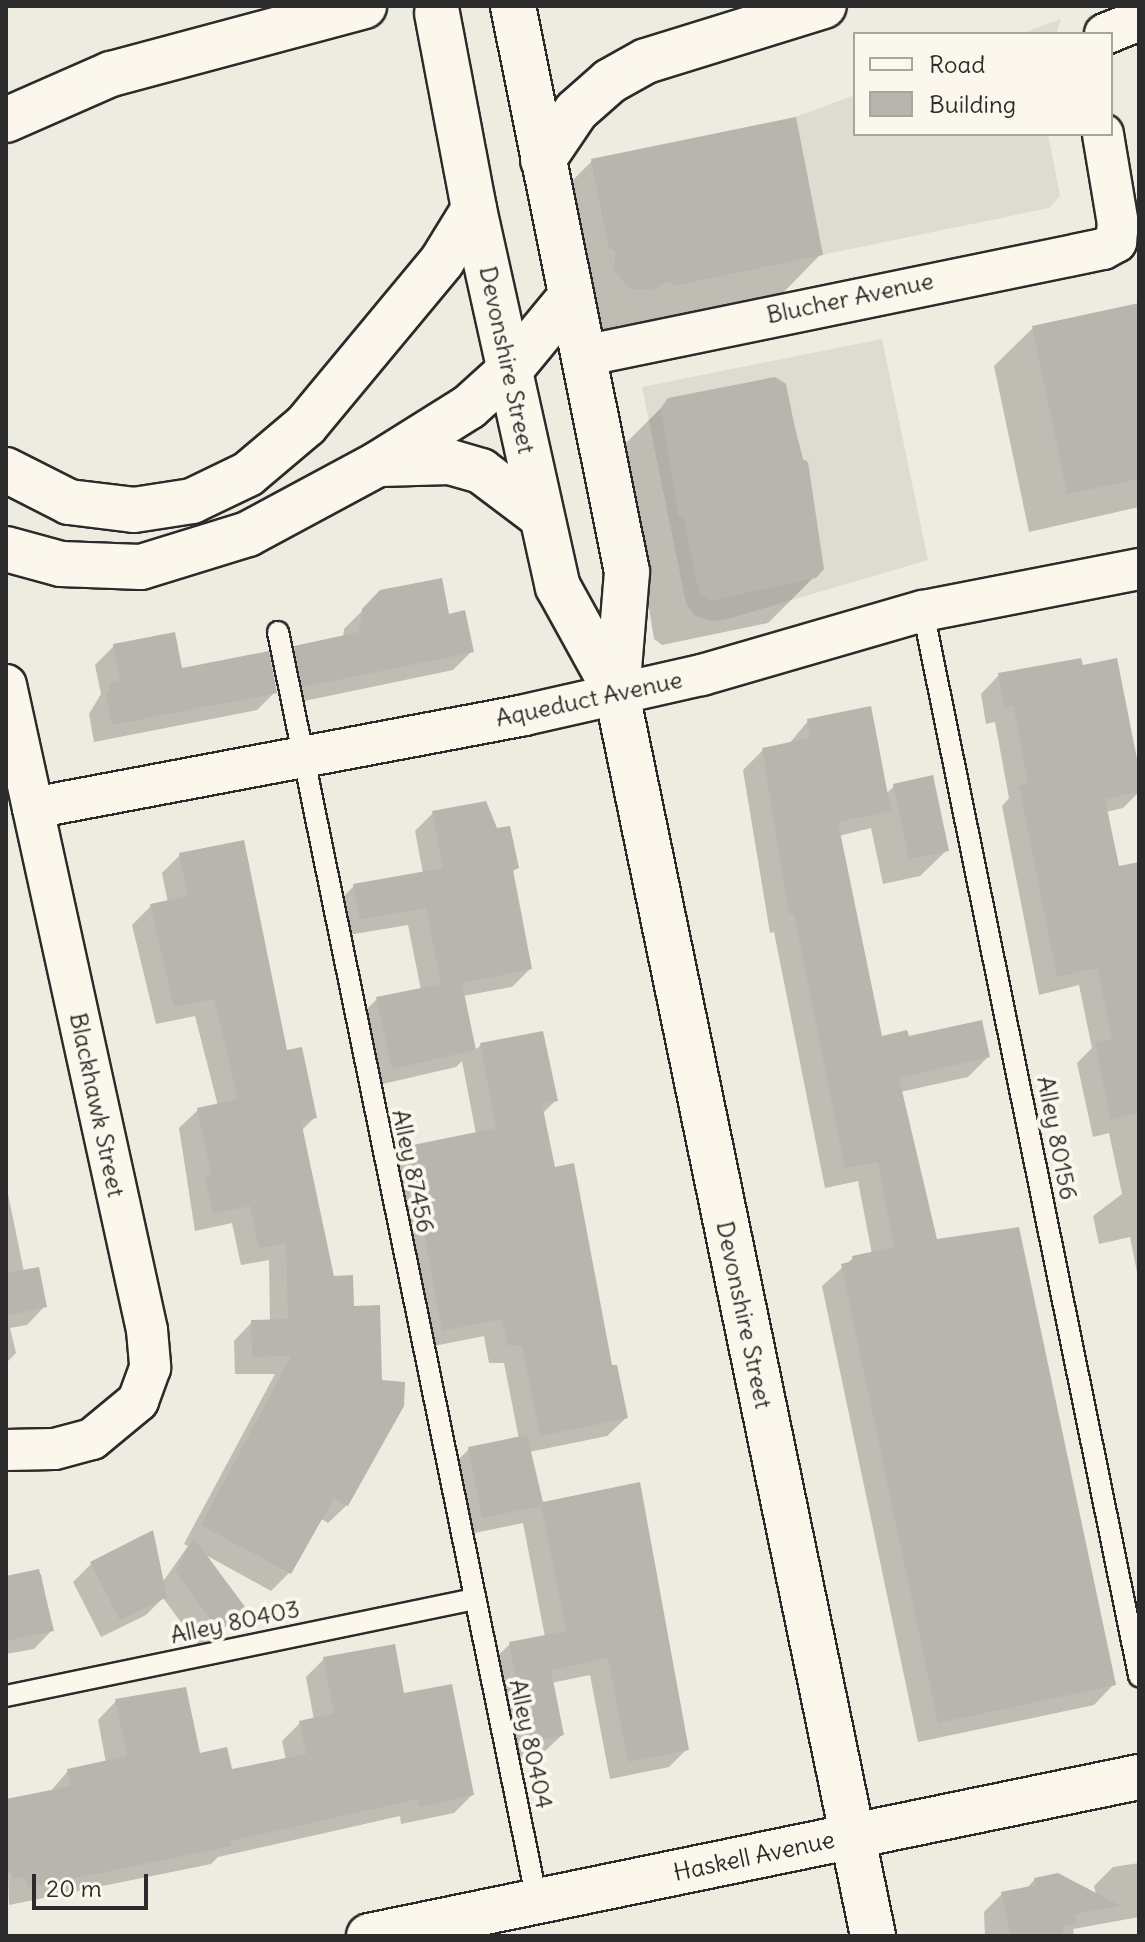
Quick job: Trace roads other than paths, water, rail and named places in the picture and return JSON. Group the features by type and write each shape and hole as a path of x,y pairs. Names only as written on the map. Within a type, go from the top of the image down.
{"main road":[{"path":"6,120 111,74 364,6"},
{"name":"Devonshire Street","path":"513,6 627,572 617,694 873,1936"},
{"path":"543,160 576,111 610,81 646,61 824,6"},
{"name":"Devonshire Street","path":"437,13 474,209 558,587 617,694"},
{"path":"6,470 69,502 134,510 192,501 248,474 306,425 442,261 474,209"},
{"path":"6,549 100,569 170,560 248,534 378,464 469,407 510,370 571,296"},
{"path":"378,464 450,462 481,471 542,517"},
{"name":"Haskell Avenue","path":"369,1936 1139,1777"}],"street":[{"path":"1110,32 1139,20"},
{"name":"Blucher Avenue","path":"583,356 1116,242 1103,136"},
{"name":"Aqueduct Avenue","path":"33,808 617,694 923,611 1139,569"},
{"path":"6,685 33,808"},
{"name":"Blackhawk Street","path":"6,1450 54,1449 92,1439 138,1401 148,1386 148,1339 33,808"}],"lane":[{"name":"Alley 80156","path":"923,611 1139,1676"},
{"name":"Alley 87456","path":"278,632 475,1599"},
{"name":"Alley 80403","path":"6,1696 475,1599"},
{"name":"Alley 80404","path":"475,1599 537,1900"}]}
